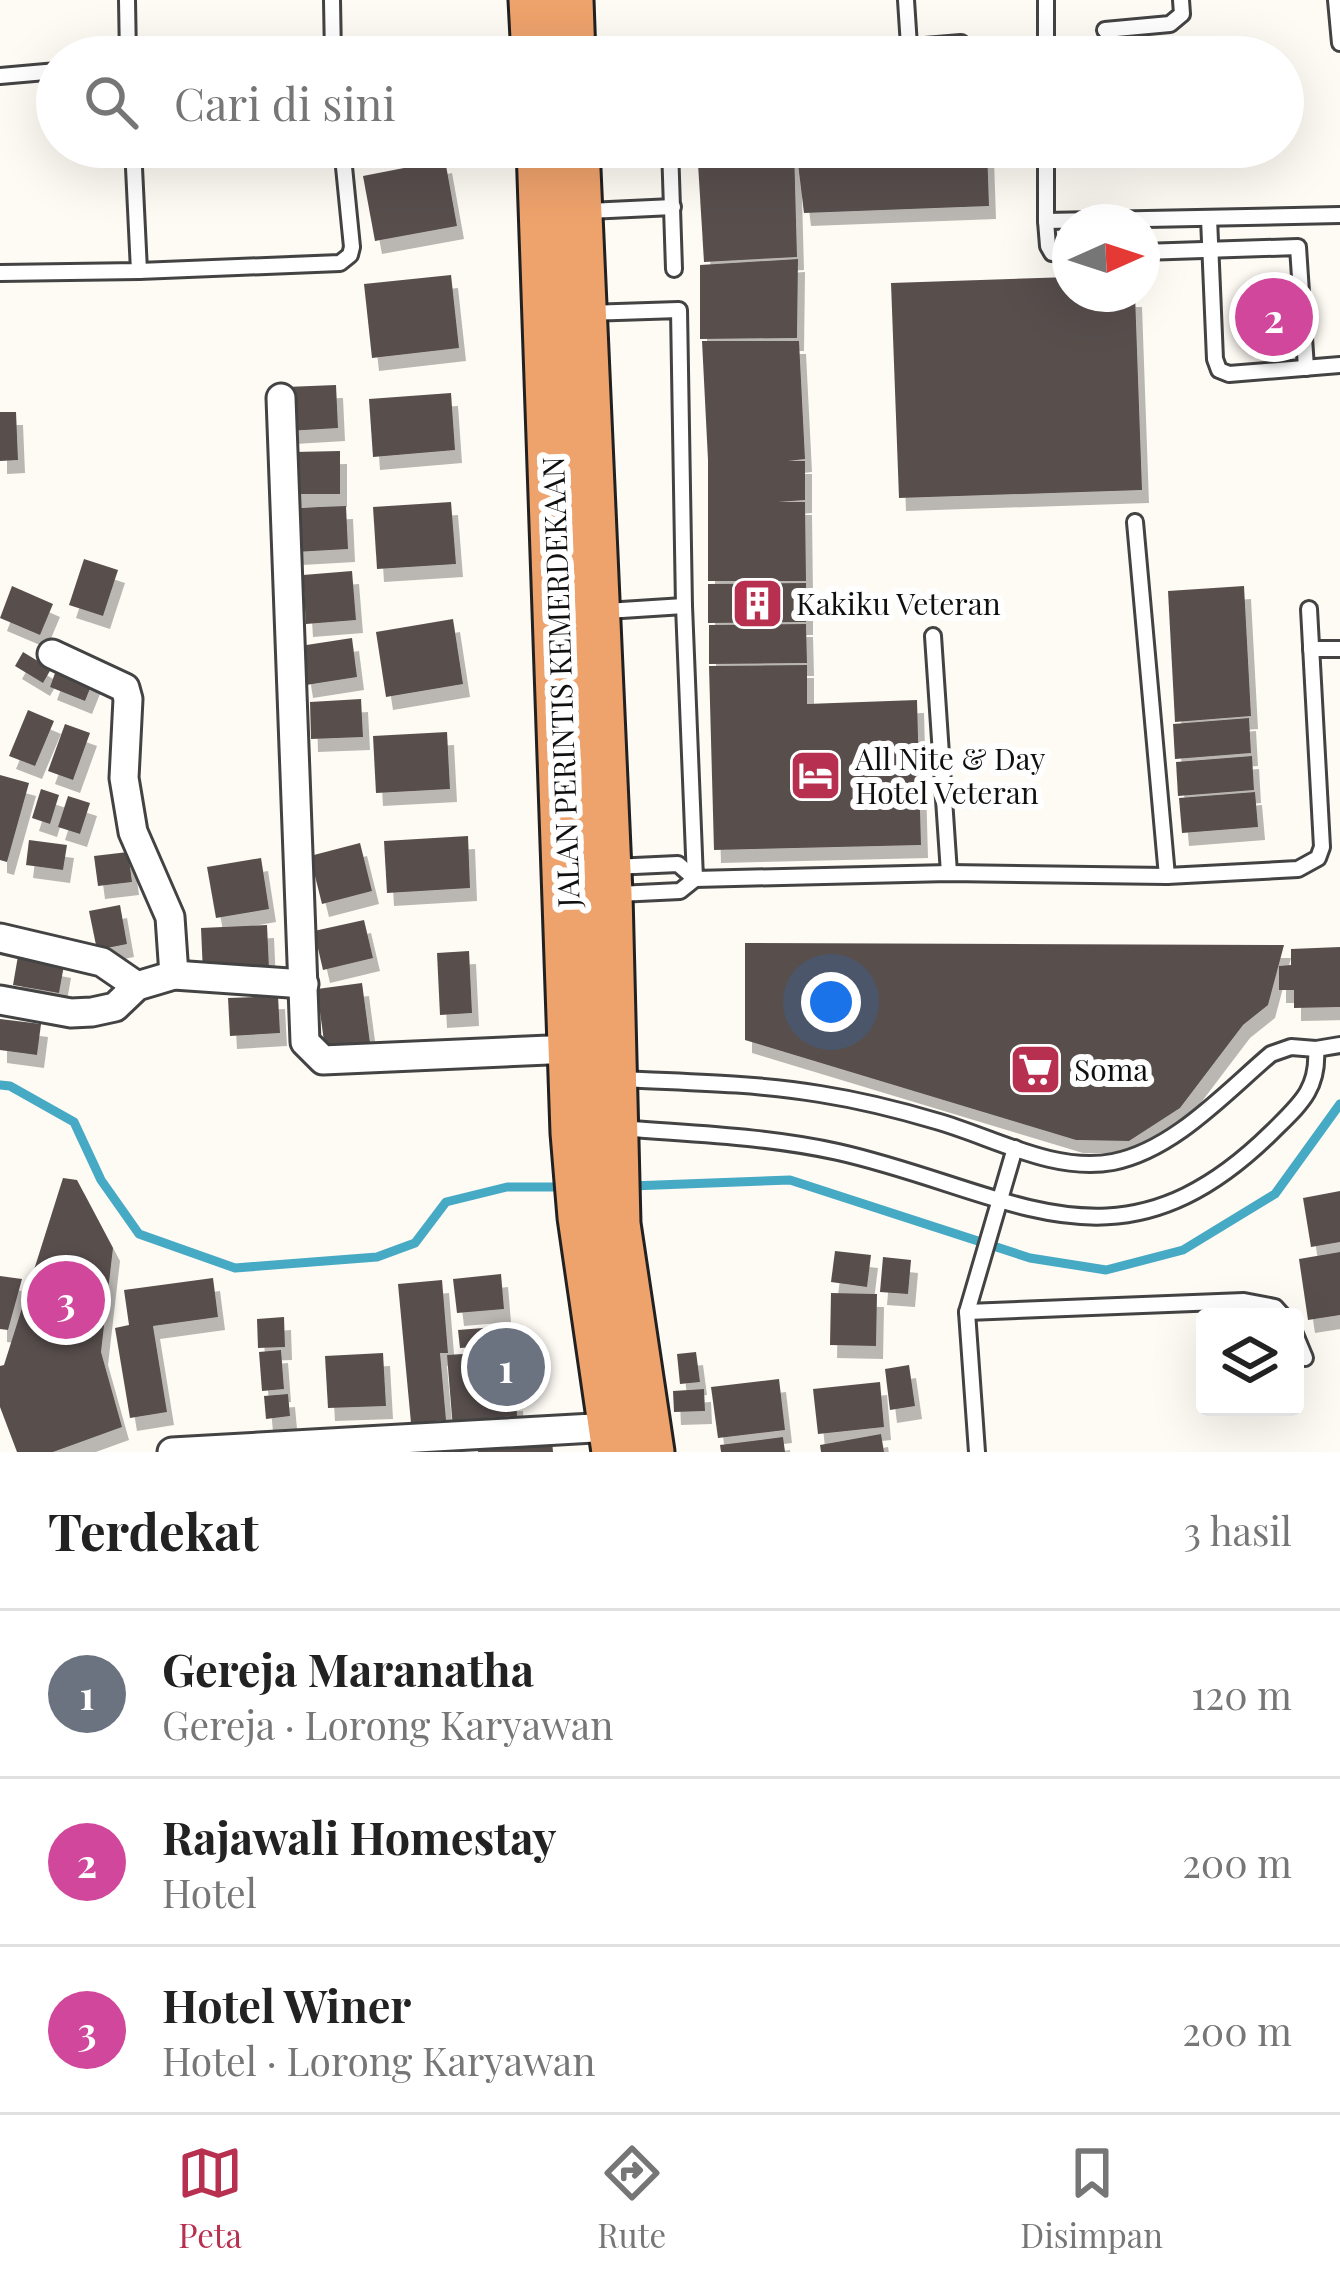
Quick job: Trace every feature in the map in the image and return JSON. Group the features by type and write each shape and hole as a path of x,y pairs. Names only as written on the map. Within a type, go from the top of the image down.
{"highway":[{"path":"532,0 534,36"},
{"path":"570,0 571,36"},
{"name":"JALAN PERINTIS KEMERDEKAAN","path":"541,168 598,1058"},
{"path":"577,168 608,881 598,1058 599,1221 613,1439"},
{"path":"599,1221 651,1452"}],"street":[{"path":"281,398 305,1042 323,1060 598,1058"},
{"path":"52,655 124,688 128,698 124,778 133,832 170,917 174,975"},
{"path":"0,938 102,962 137,986"},
{"path":"0,1000 71,1013 92,1012 115,1007 137,986 174,975 304,984"},
{"path":"172,1452 613,1439"}],"lane":[{"path":"127,0 128,36"},
{"path":"332,0 333,36"},
{"path":"907,0 909,36"},
{"path":"1046,0 1046,36"},
{"path":"1105,31 1170,24 1182,14 1181,0"},
{"path":"1336,0 1340,43"},
{"path":"0,76 36,73"},
{"path":"134,168 139,271"},
{"path":"0,273 340,262 352,247 344,168"},
{"path":"671,168 674,269"},
{"path":"1046,168 1046,221 1052,253"},
{"path":"578,212 673,207"},
{"path":"1295,215 1306,368"},
{"path":"1046,221 1340,215"},
{"path":"1209,218 1219,370 1229,374 1340,365"},
{"path":"1160,251 1298,247"},
{"path":"582,314 679,310 695,879"},
{"path":"1135,523 1167,876"},
{"path":"594,612 684,606"},
{"path":"608,881 680,891 695,879 950,873 1167,876 1298,869 1318,858 1322,847 1309,609"},
{"path":"933,636 950,873"},
{"path":"1311,650 1340,649"},
{"path":"608,881 678,864 695,879"},
{"path":"598,1058 821,1094 935,1120 1073,1164 1141,1154 1210,1106 1271,1054 1291,1047 1340,1046"},
{"path":"601,1131 745,1136 839,1153 1066,1217 1138,1214 1167,1206 1245,1157 1304,1098 1318,1075 1316,1049"},
{"path":"977,1452 968,1312 1015,1148"},
{"path":"968,1312 1244,1301 1276,1308"}],"building":[{"path":"404,168 446,168 457,226 375,241 363,176"},
{"path":"698,168 795,168 797,257 704,262"},
{"path":"799,168 988,168 989,206 804,213"},
{"path":"798,259 797,338 700,339 700,265"},
{"path":"451,275 459,348 372,358 364,284"},
{"path":"1052,278 1052,312 1136,312 1142,490 899,498 891,283"},
{"path":"702,341 799,341 805,459 788,461 805,461 805,500 778,502 805,502 806,581 708,581"},
{"path":"336,385 338,428 288,431 286,387"},
{"path":"451,393 455,450 373,457 369,399"},
{"path":"0,412 16,412 18,460 0,461"},
{"path":"340,451 340,494 294,494 294,452"},
{"path":"451,502 456,564 377,569 373,507"},
{"path":"346,506 348,549 295,552 293,508"},
{"path":"84,559 118,570 103,616 69,605"},
{"path":"352,571 356,620 306,624 303,575"},
{"name":"Kakiku Veteran","path":"806,583 806,622 708,623 708,584"},
{"path":"12,586 53,604 40,635 0,618"},
{"path":"1244,586 1251,716 1175,722 1168,591"},
{"path":"453,619 463,684 386,697 376,632"},
{"path":"806,624 807,663 709,664 709,625"},
{"path":"352,638 357,677 306,685 300,646"},
{"path":"23,652 51,669 43,683 15,666"},
{"path":"59,662 95,676 85,701 50,687"},
{"name":"All Nite & Day Hotel Veteran","path":"807,665 807,704 917,700 921,845 714,850 709,666"},
{"path":"361,699 363,737 311,739 310,702"},
{"path":"28,710 54,721 35,766 9,756"},
{"path":"1249,718 1251,753 1175,759 1173,724"},
{"path":"65,724 90,733 73,780 48,771"},
{"path":"447,732 450,789 376,793 373,736"},
{"path":"1252,756 1254,790 1178,796 1176,762"},
{"path":"0,775 29,783 7,862 0,860"},
{"path":"41,789 59,795 50,824 32,818"},
{"path":"1255,792 1258,827 1182,833 1179,798"},
{"path":"68,796 90,803 80,834 58,827"},
{"path":"468,836 470,888 387,893 384,841"},
{"path":"29,840 67,845 63,870 26,865"},
{"path":"360,843 372,891 322,904 310,856"},
{"path":"128,852 132,882 98,886 94,856"},
{"path":"261,858 269,909 216,918 207,867"},
{"path":"120,905 127,944 97,950 89,911"},
{"path":"364,920 373,958 323,970 314,931"},
{"path":"267,925 269,969 203,973 201,928"},
{"path":"745,943 1284,945 1268,1005 1243,1025 1180,1108 1129,1141 1076,1140 745,1040"},
{"path":"1340,947 1340,1007 1294,1008 1294,990 1279,990 1279,966 1291,965 1291,949"},
{"path":"469,951 472,1013 440,1015 437,953"},
{"path":"18,956 64,965 59,993 13,985"},
{"path":"362,983 370,1043 325,1049 317,989"},
{"path":"278,996 280,1033 230,1036 228,998"},
{"path":"0,1019 41,1024 37,1055 0,1050"},
{"path":"63,1178 77,1180 113,1248 101,1352 122,1427 53,1452 17,1452 0,1407 0,1366"},
{"path":"1340,1191 1340,1242 1311,1247 1303,1198"},
{"path":"835,1251 871,1255 867,1287 831,1282"},
{"path":"1340,1252 1340,1315 1308,1320 1299,1259"},
{"path":"883,1257 911,1260 908,1294 880,1292"},
{"path":"501,1274 504,1309 457,1313 453,1279"},
{"path":"0,1276 22,1279 8,1330 0,1329"},
{"path":"213,1278 218,1317 153,1326 167,1412 130,1418 115,1328 129,1325 124,1290"},
{"path":"442,1280 448,1353 440,1353 446,1420 411,1423 398,1284"},
{"path":"831,1293 877,1294 876,1346 830,1345"},
{"path":"284,1317 285,1347 258,1348 257,1319"},
{"path":"508,1326 510,1344 460,1348 458,1330"},
{"path":"281,1350 284,1389 262,1391 259,1352"},
{"path":"512,1351 513,1363 481,1368 513,1365 516,1395 485,1400 516,1398 517,1416 487,1418 487,1426 453,1429 447,1355"},
{"path":"696,1352 700,1382 680,1384 677,1354"},
{"path":"383,1353 386,1406 328,1408 325,1356"},
{"path":"909,1365 915,1406 890,1410 885,1369"},
{"path":"779,1379 785,1430 718,1438 711,1387"},
{"path":"880,1382 884,1427 818,1434 813,1389"},
{"path":"704,1389 705,1411 674,1412 673,1391"},
{"path":"288,1394 290,1416 266,1419 264,1396"},
{"path":"881,1434 884,1452 821,1452 820,1445"},
{"path":"783,1437 785,1452 721,1452 720,1445"},
{"path":"552,1440 553,1452 478,1452 478,1446"}],"waterway":[{"path":"0,1085 74,1122 101,1180 139,1234 235,1268 377,1257 415,1243 446,1202 507,1187 567,1187"},
{"path":"631,1186 790,1180 1030,1258 1106,1270 1183,1250 1275,1194 1340,1104"}],"place":[{"name":"Rajawali Homestay","path":"1274,317"},
{"name":"Kakiku Veteran","path":"757,603"},
{"name":"All Nite & Day Hotel Veteran","path":"816,775"},
{"name":"Soma","path":"1035,1069"},
{"name":"Hotel Winer","path":"66,1300"},
{"name":"Gereja Maranatha","path":"506,1367"}]}
